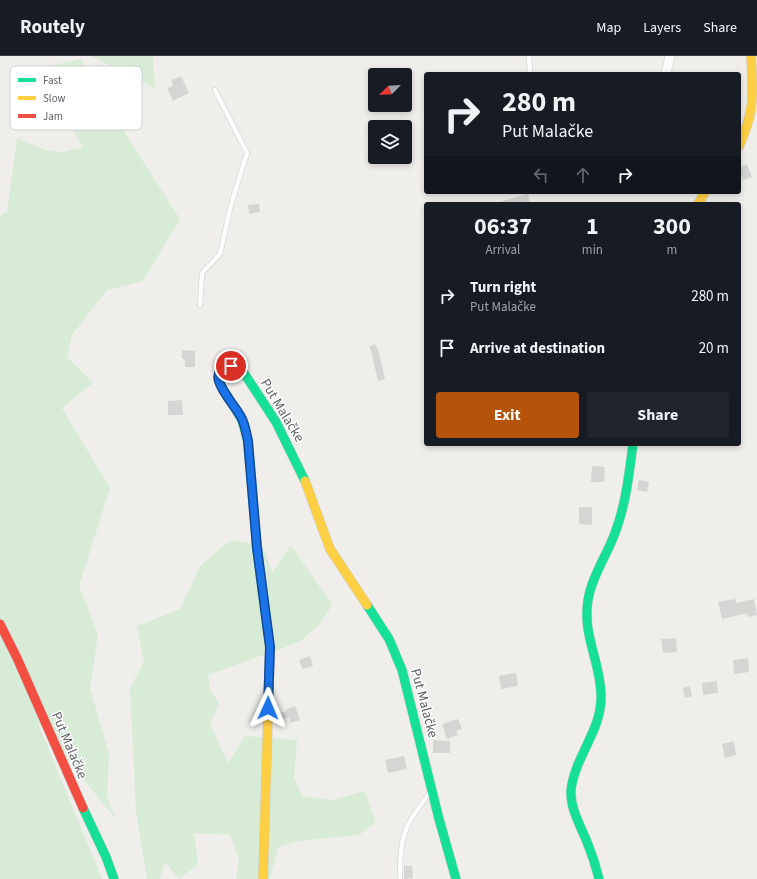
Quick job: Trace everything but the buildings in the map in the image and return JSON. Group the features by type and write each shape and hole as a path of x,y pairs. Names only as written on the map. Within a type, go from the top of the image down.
{"main road":[{"path":"741,141 749,123 752,108 753,60"},
{"name":"Put Malačke","path":"263,879 270,647 257,548 248,441 241,416 220,386 218,379 221,369 231,366 237,367 244,373 276,422 309,489 330,549 389,639 404,677 439,819 456,879"},
{"path":"599,879 596,864 572,806 572,790 578,762 599,719 602,703 601,687 590,642 588,601 593,582 616,532 622,513 633,446"},
{"name":"Put Malačke","path":"0,624 17,658 114,879"}],"street":[{"path":"666,72 670,56"}],"lane":[{"path":"529,56 530,72"},
{"path":"200,306 202,273 220,254 231,205 247,153 215,90"},
{"path":"400,879 400,860 404,834 410,820 432,789"}],"green space":[{"path":"91,56 153,56 155,88 142,82 142,66 111,66"},
{"path":"81,59 85,66 49,66"},
{"path":"73,130 123,130 180,219 143,281 107,290 72,335 67,357 93,383 62,408 110,488 79,586 98,635 90,688 109,754 107,796 116,820 37,721 102,879 0,879 0,216 7,212 17,138 45,150 63,152 83,147"},
{"path":"231,540 263,546 272,572 291,545 332,605 320,624 299,642 208,675 210,690 219,703 210,724 228,763 245,736 297,740 294,777 302,796 332,800 365,791 375,823 359,835 298,841 278,847 270,879 236,879 239,859 230,835 194,833 198,864 179,879 165,862 160,879 147,879 136,812 130,688 144,662 137,626 180,609 200,566"}],"traffic: fast":[{"path":"268,635 257,548 248,441 242,420 220,384 218,377 220,371 225,367 233,366 244,373 276,422 305,481"},
{"path":"599,879 591,851 574,810 571,790 573,778 593,732 600,708 600,684 589,637 587,613 588,600 596,574 612,541 619,522 627,489 633,446"},
{"path":"367,605 389,639 402,670 439,819 456,879"},
{"path":"83,808 106,857 114,879"}],"traffic: slow":[{"path":"741,141 748,122 752,102 751,56"},
{"path":"699,202 704,194"},
{"path":"305,481 330,549 367,605"},
{"path":"263,879 270,647 268,635"}],"traffic: jam":[{"path":"0,624 17,658 83,808"}],"route":[{"path":"231,366 221,369 218,379 220,386 241,416 248,441 257,548 270,647 268,708"}]}
